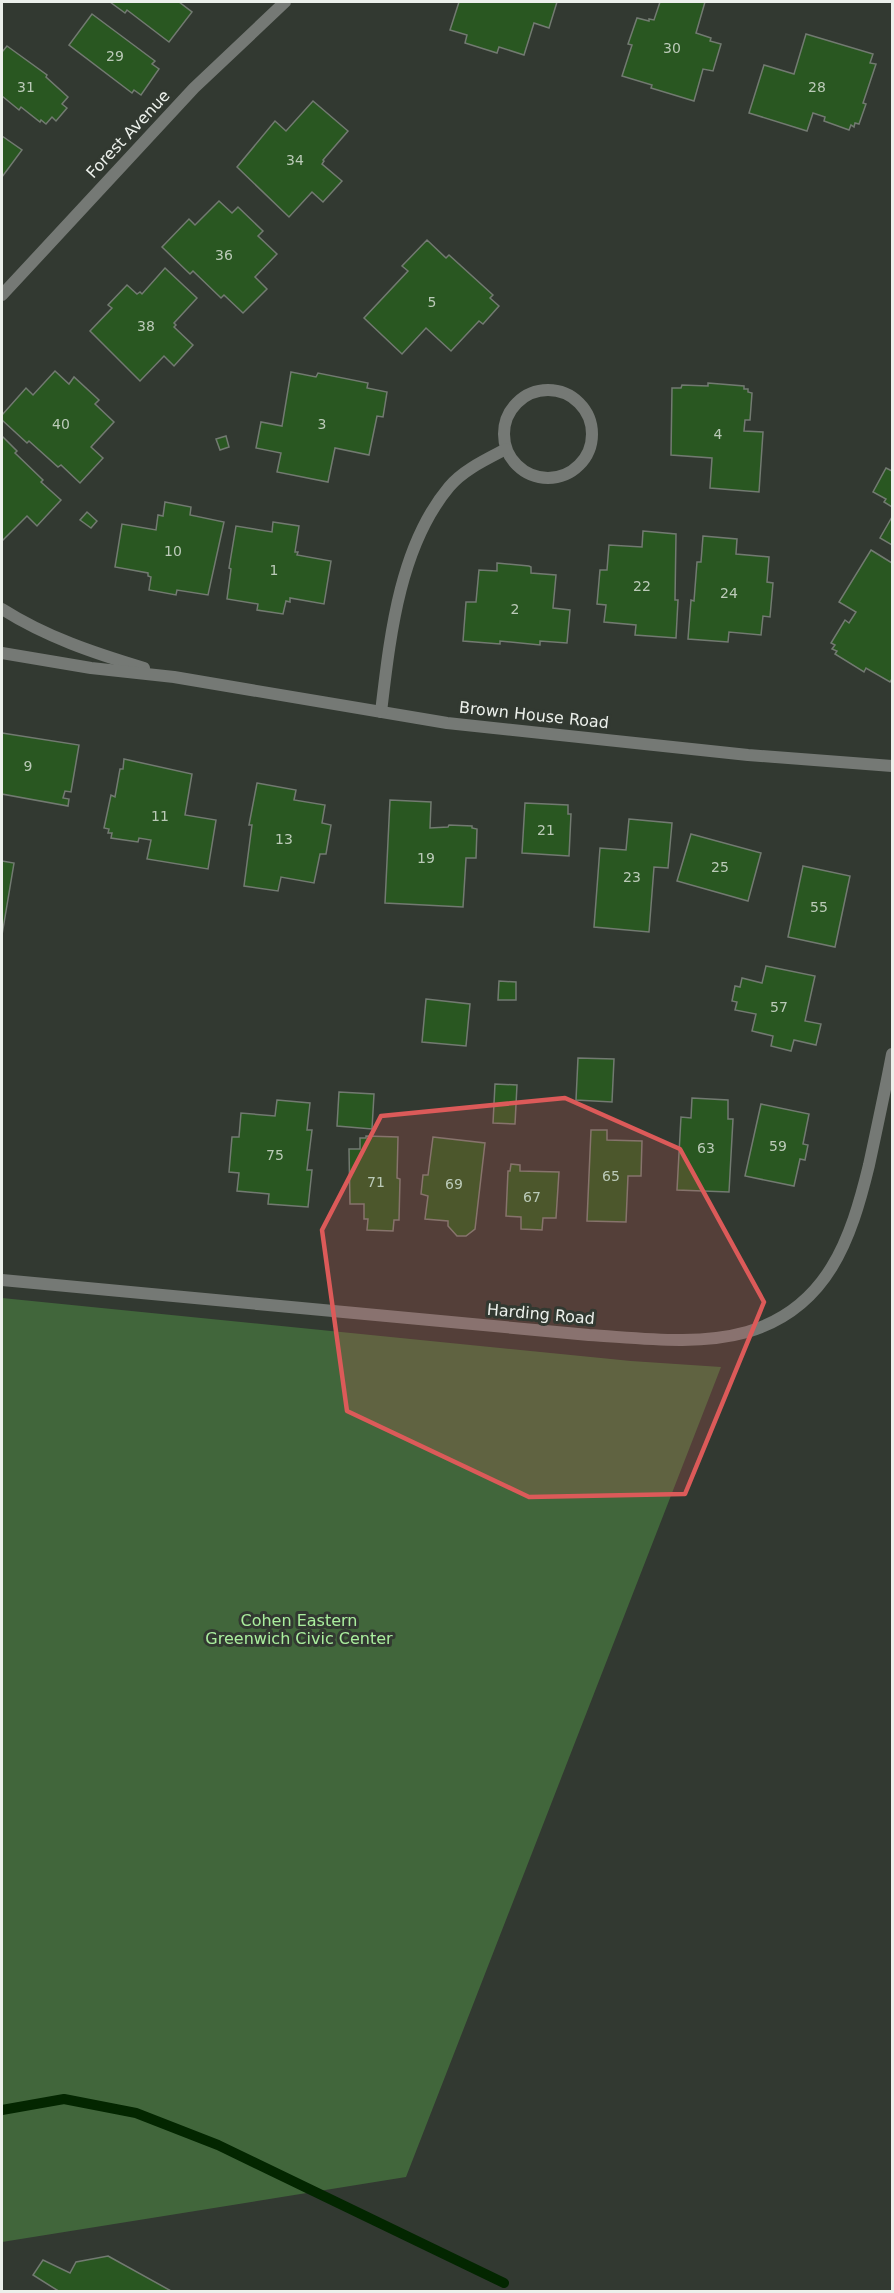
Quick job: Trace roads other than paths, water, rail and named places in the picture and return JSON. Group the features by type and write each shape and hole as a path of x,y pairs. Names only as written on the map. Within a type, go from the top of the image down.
{"street":[{"name":"Forest Avenue","path":"2,295 194,88 285,2"},
{"path":"554,389 568,394 581,403 589,416 593,429 592,444 587,457 565,476 537,477 524,471 513,462 506,449 504,434 506,419 513,406 525,396 539,390 554,389"},
{"path":"381,712 391,635 406,575 415,547 432,511 450,485 477,465 506,449"},
{"name":"Brown House Road","path":"2,609 31,627 92,653 174,677"},
{"name":"Brown House Road","path":"2,653 91,668 174,677 447,723 748,755 892,766"},
{"name":"Harding Road","path":"2,1280 589,1335 681,1339 713,1338 747,1332 785,1315 800,1304 825,1279 840,1254 854,1221 862,1193 892,1054"}],"waterway":[{"path":"2,2110 64,2099 136,2113 218,2145 504,2283"}],"park label":[{"name":"Cohen Eastern Greenwich Civic Center","path":"299,1629"}]}
